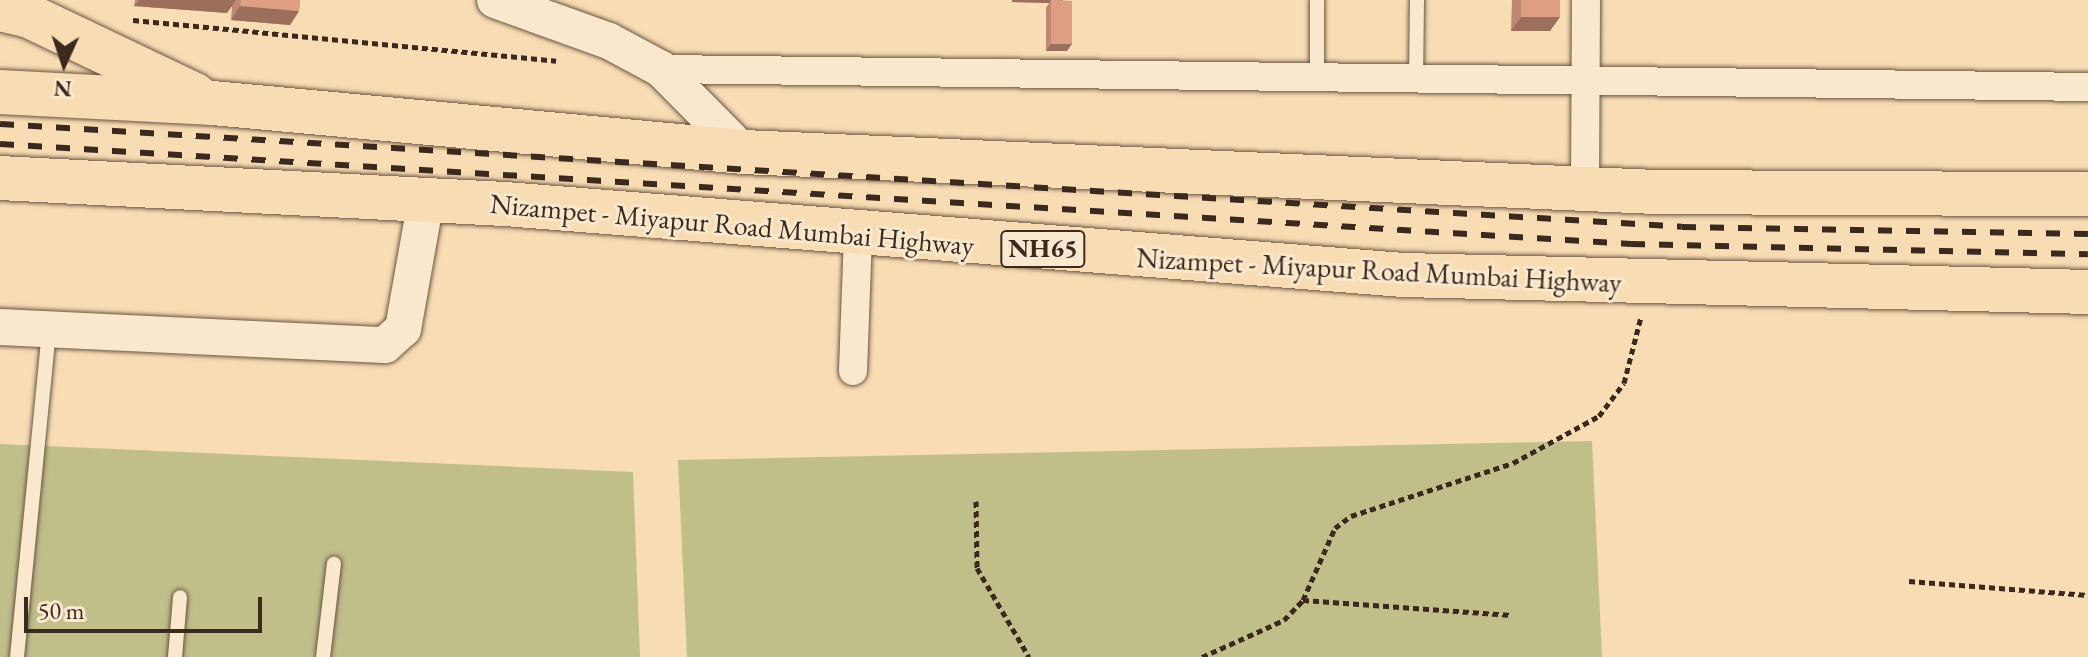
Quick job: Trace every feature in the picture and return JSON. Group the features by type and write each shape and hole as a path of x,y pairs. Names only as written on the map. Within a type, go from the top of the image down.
{"highway":[{"path":"0,9 27,15 213,103"},
{"path":"0,92 213,103 743,152 1585,188 2088,194"},
{"name":"Nizampet - Miyapur Road Mumbai Highway","path":"2,179 426,200 858,236 1650,285 2088,292"}],"street":[{"path":"495,0 609,41 661,69 743,152"},
{"path":"1585,188 1586,0"},
{"path":"661,69 1586,86 2088,87"},
{"path":"0,327 385,345 403,329 426,200"},
{"path":"853,371 858,236"}],"lane":[{"path":"1317,0 1317,80"},
{"path":"1416,82 1417,0"},
{"path":"17,657 49,330"},
{"path":"323,657 334,564"},
{"path":"175,657 180,597"}],"path":[{"path":"117,15 143,24 570,62"},
{"path":"1202,657 1252,639 1303,600 1318,556 1351,516 1513,463 1599,416 1624,383 1650,285"},
{"path":"976,501 977,568 1029,657"},
{"path":"1909,581 2088,595"},
{"path":"1303,600 1511,615"}],"shaded area":[{"path":"1592,441 1602,657 687,657 678,460"},
{"path":"0,444 633,472 640,657 0,657"}],"building":[{"path":"241,0 300,0 299,11 240,6"},
{"path":"1051,0 1072,1 1072,44 1051,44"},
{"path":"1521,0 1560,0 1560,17 1521,17"}],"railway":[{"path":"0,124 1682,227 2088,234"},
{"path":"0,144 1631,244 2088,254"}]}
